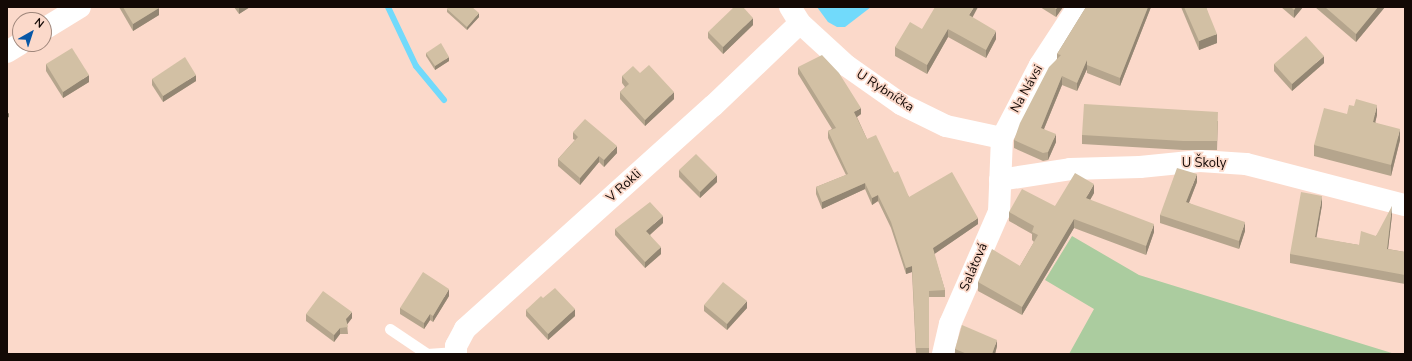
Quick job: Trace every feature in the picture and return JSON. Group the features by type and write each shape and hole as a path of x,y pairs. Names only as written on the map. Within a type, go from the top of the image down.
{"street":[{"path":"52,24 80,7"},
{"name":"Na Návsi","path":"1000,180 1002,138 1040,65 1078,7"},
{"name":"U Rybníčka","path":"795,15 847,66 900,104 946,126 1002,138"},
{"name":"V Rokli","path":"456,353 456,346 465,329 713,106 795,15"},
{"name":"U Školy","path":"1000,180 1070,169 1140,167 1200,161 1246,164 1405,205"},
{"name":"Salátová","path":"944,354 950,324 999,212 1000,180"}],"lane":[{"path":"390,329 427,354 456,353"}],"green space":[{"path":"1072,236 1139,275 1395,354 1069,354 1094,309 1045,280"}],"water":[{"path":"817,7 871,7 845,27 837,27 828,22"}],"building":[{"path":"123,7 158,7 159,8 133,24"},
{"path":"448,7 472,7 479,13 467,27 447,9"},
{"path":"734,7 743,7 753,18 723,47 708,32"},
{"path":"935,7 974,7 969,15 996,31 986,50 948,29 927,65 895,47 910,22 922,29"},
{"path":"1086,7 1148,7 1120,78 1087,65 1087,60 1077,83 1062,76 1041,128 1056,134 1048,152 1043,153 1014,140 1020,123 1049,67 1061,55 1057,54"},
{"path":"1184,7 1206,7 1217,34 1199,41"},
{"path":"1325,7 1378,7 1356,34"},
{"path":"1306,36 1324,56 1292,84 1274,64"},
{"path":"441,43 449,57 435,66 426,53"},
{"path":"72,48 89,75 63,92 46,64"},
{"path":"822,55 839,73 861,108 854,112 867,139 876,135 894,173 898,171 909,197 952,172 978,218 933,248 945,290 929,291 929,348 916,348 912,266 906,268 891,222 878,195 872,198 865,183 822,202 816,187 848,174 828,131 836,128 798,67"},
{"path":"185,57 196,75 163,96 152,79"},
{"path":"649,65 674,92 645,120 620,92 629,84 622,76 633,66 640,73"},
{"path":"1356,99 1377,105 1373,122 1400,129 1391,165 1314,145 1324,108 1347,114 1349,105 1354,106"},
{"path":"1084,104 1218,112 1217,141 1183,141 1082,135"},
{"path":"585,119 617,146 604,160 599,156 580,178 558,159 578,137 573,132"},
{"path":"696,154 717,175 700,192 679,170"},
{"path":"1177,168 1197,174 1186,202 1245,222 1239,241 1160,215"},
{"path":"1075,173 1094,184 1086,198 1154,224 1146,246 1074,219 1022,307 978,282 992,249 1020,266 1038,235 1032,232 1034,226 1009,212 1022,189 1055,206"},
{"path":"1301,192 1322,196 1315,237 1359,245 1361,231 1376,236 1392,206 1387,249 1405,252 1405,275 1290,254"},
{"path":"650,202 663,216 646,231 661,247 645,262 615,229"},
{"path":"423,272 449,289 433,316 430,314 424,323 400,308"},
{"path":"723,282 747,301 727,324 704,305"},
{"path":"555,288 575,309 548,334 526,310 541,296 543,298"},
{"path":"323,291 352,312 346,319 348,327 340,328 334,335 306,314"},
{"path":"962,325 997,340 992,354 967,354 955,349"}],"waterway":[{"path":"388,7 416,66 444,100"}]}
